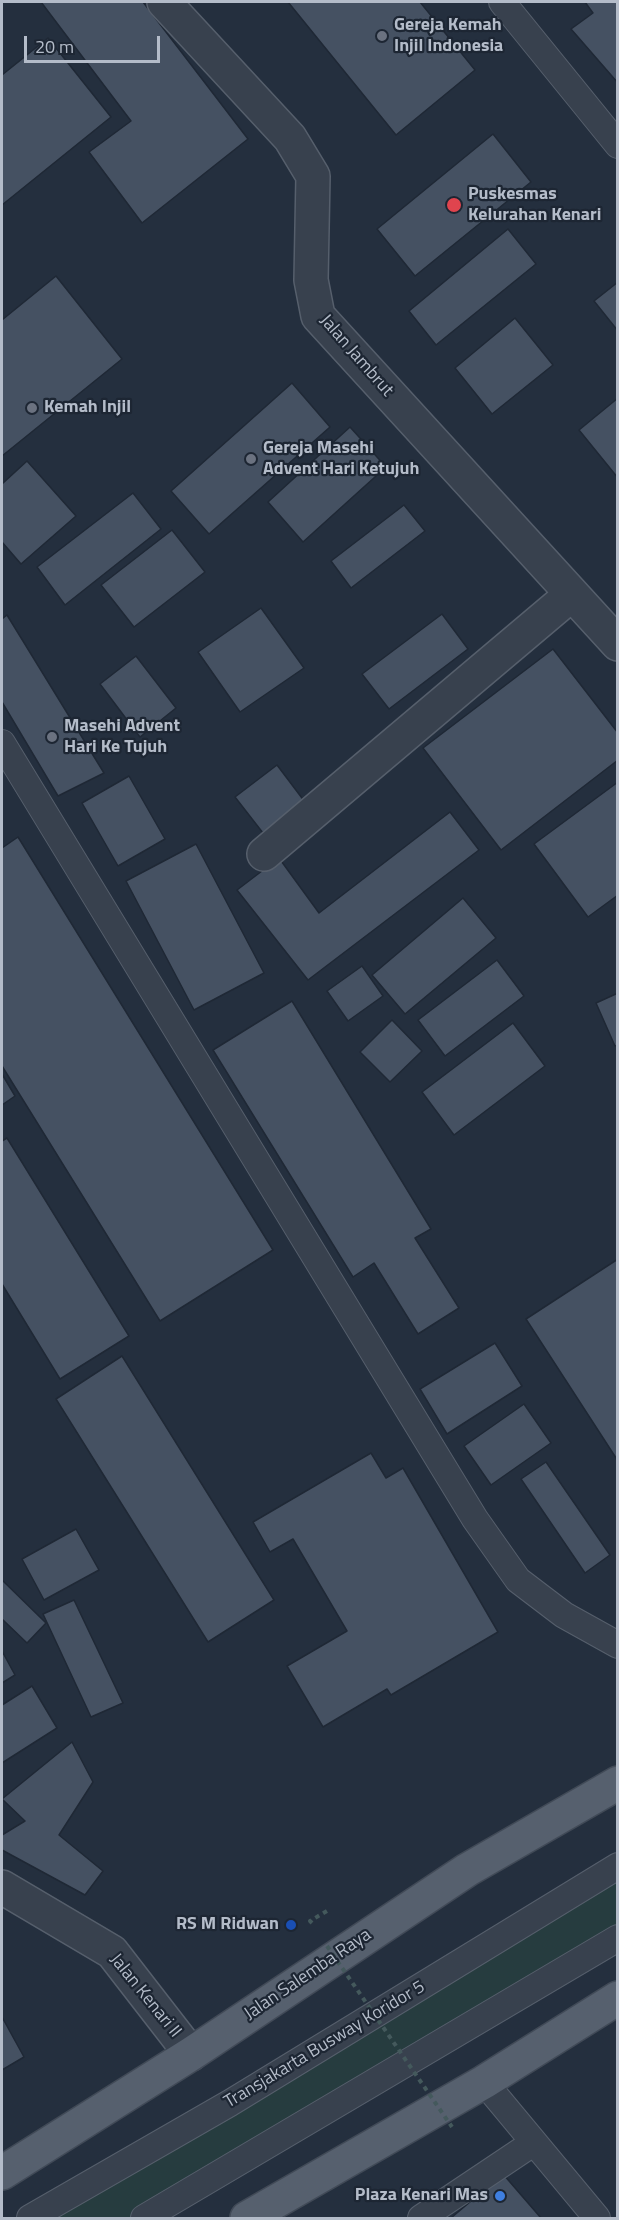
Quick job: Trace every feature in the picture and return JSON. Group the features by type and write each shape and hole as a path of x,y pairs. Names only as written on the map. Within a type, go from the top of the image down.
{"main road":[{"name":"Jalan Salemba Raya","path":"2,2173 191,2054 467,1870 618,1783"},
{"path":"247,2218 484,2082 618,1998"}],"street":[{"name":"Jalan Jambrut","path":"164,2 290,138 313,176 311,280 318,316 618,644"},
{"path":"264,854 572,594"},
{"name":"Jalan Kenari II","path":"2,1887 112,1952 191,2054"}],"lane":[{"path":"502,2 618,145"},
{"path":"2,743 475,1519 518,1580 564,1615 618,1645"},
{"name":"Transjakarta Busway Koridor 5","path":"30,2218 230,2103 618,1866"},
{"path":"144,2218 618,1938"},
{"path":"484,2082 597,2218"},
{"path":"421,2218 533,2143"}],"path":[{"path":"327,1946 452,2127"}],"green space":[{"path":"617,1866 617,1936 143,2218 32,2218"}],"building":[{"path":"41,2 143,2 248,139 142,223 89,152 131,121"},
{"name":"Gereja Kemah Injil Indonesia","path":"288,2 420,2 475,70 396,135"},
{"path":"585,2 618,2 618,83 571,29 593,13"},
{"path":"48,38 111,117 2,205 2,75"},
{"name":"Puskesmas Kelurahan Kenari","path":"493,134 531,182 415,276 377,229"},
{"path":"508,229 536,264 436,345 409,311"},
{"name":"Kemah Injil","path":"56,276 122,359 2,456 2,320"},
{"path":"618,282 618,331 594,301"},
{"path":"515,318 553,365 492,414 455,368"},
{"name":"Gereja Masehi Advent Hari Ketujuh","path":"292,383 330,427 209,534 171,491"},
{"path":"618,398 618,478 579,430"},
{"path":"350,427 386,467 303,542 268,502"},
{"path":"27,461 76,516 21,564 2,542 2,484"},
{"path":"133,493 161,529 65,605 37,567"},
{"path":"404,505 425,531 351,588 331,561"},
{"path":"172,530 205,572 134,627 101,585"},
{"path":"261,608 304,668 240,712 198,652"},
{"path":"442,614 468,649 389,709 362,674"},
{"name":"Masehi Advent Hari Ke Tujuh","path":"7,615 104,773 58,796 2,702 2,619"},
{"path":"553,649 618,733 618,760 501,850 423,748"},
{"path":"136,656 176,708 140,737 100,684"},
{"path":"277,765 311,810 270,842 235,797"},
{"path":"129,776 165,839 118,866 82,803"},
{"path":"618,782 618,895 588,917 534,844"},
{"path":"450,812 479,850 308,980 237,890 279,858 319,913"},
{"path":"18,837 273,1250 160,1321 2,1066 2,848"},
{"path":"196,844 264,973 194,1010 126,881"},
{"path":"463,898 496,938 405,1014 372,975"},
{"path":"497,960 524,996 445,1056 418,1020"},
{"path":"362,966 383,996 348,1021 327,991"},
{"path":"618,993 618,1045 615,1046 596,1003"},
{"path":"292,1001 431,1229 415,1238 459,1308 418,1334 374,1263 353,1277 213,1050"},
{"path":"392,1020 422,1051 390,1082 360,1052"},
{"path":"513,1023 545,1066 454,1135 422,1092"},
{"path":"2,1074 15,1096 2,1105"},
{"path":"7,1138 129,1336 60,1379 2,1284 2,1141"},
{"path":"618,1259 618,1461 526,1319"},
{"path":"495,1343 522,1386 447,1434 420,1389"},
{"path":"122,1356 274,1600 208,1642 56,1399"},
{"path":"524,1404 551,1443 491,1485 464,1446"},
{"path":"371,1453 386,1478 403,1468 498,1632 391,1695 387,1689 323,1727 287,1666 347,1631 293,1539 270,1552 253,1522"},
{"path":"546,1462 610,1555 585,1573 521,1479"},
{"path":"76,1529 99,1570 44,1600 22,1559"},
{"path":"2,1580 46,1623 27,1643 2,1619"},
{"path":"74,1600 123,1703 91,1717 43,1614"},
{"path":"2,1651 15,1675 2,1683"},
{"path":"32,1686 57,1728 2,1763 2,1705"},
{"path":"72,1742 93,1782 59,1835 103,1871 85,1895 2,1850 2,1835 25,1821 2,1799"},
{"path":"2,2017 24,2057 2,2070"},
{"name":"Plaza Kenari Mas","path":"503,2174 541,2218 451,2218"}],"place":[{"name":"Gereja Kemah Injil Indonesia","path":"382,36"},
{"name":"Puskesmas Kelurahan Kenari","path":"454,205"},
{"name":"Kemah Injil","path":"32,408"},
{"name":"Gereja Masehi Advent Hari Ketujuh","path":"251,459"},
{"name":"Masehi Advent Hari Ke Tujuh","path":"52,737"},
{"name":"RS M Ridwan","path":"291,1925"},
{"name":"Plaza Kenari Mas","path":"500,2196"}]}
